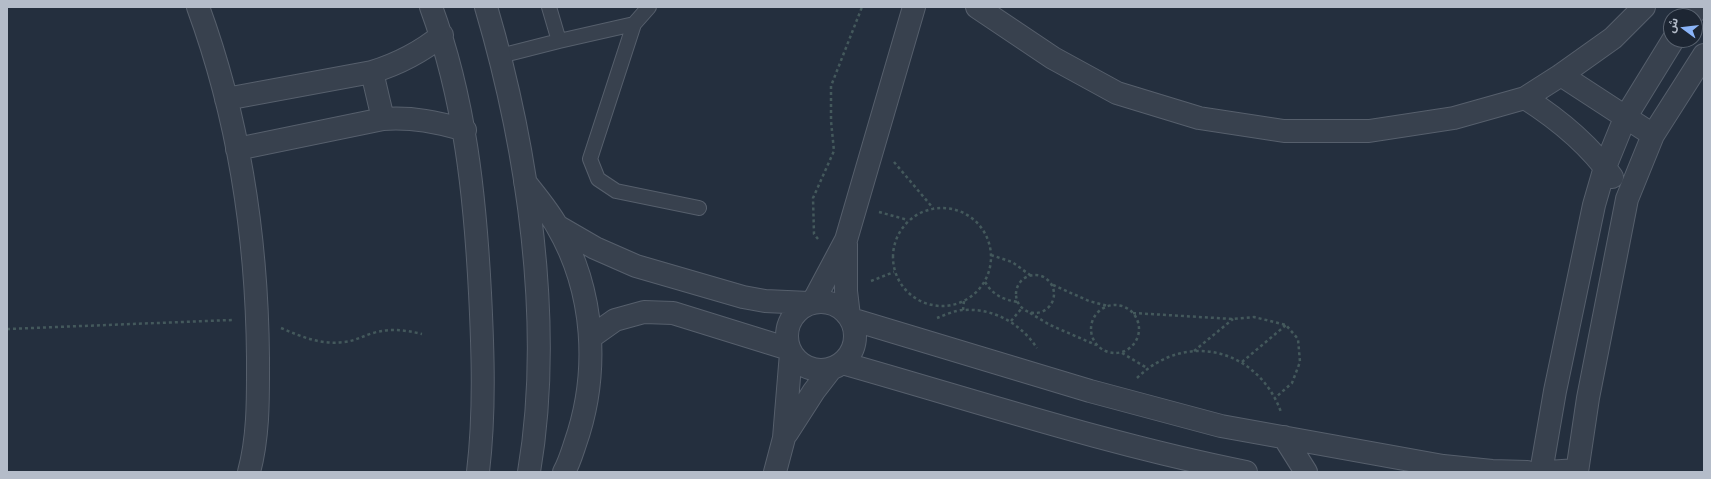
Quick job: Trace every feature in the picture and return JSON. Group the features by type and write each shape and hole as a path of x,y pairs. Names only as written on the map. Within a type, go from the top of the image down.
{"street":[{"path":"198,7 226,99 237,149 251,233 258,318 257,408 254,452 249,472"},
{"path":"431,7 442,35 465,130 477,234 482,340 481,448 478,472"},
{"path":"486,7 500,56 514,118 536,270 538,361 532,451 528,472"},
{"path":"925,7 914,7 846,240 836,261 811,302 799,309 792,317 787,327 786,339 790,351 798,362 808,368 819,370 836,366 1080,432 1205,464 1246,472"},
{"path":"977,7 1053,58 1117,93 1199,118 1284,131 1369,131 1454,118 1525,98 1561,75 1613,38 1644,7"},
{"path":"226,99 372,72 410,58 442,35"},
{"path":"1541,472 1555,391 1594,205 1605,168 1625,118 1668,48"},
{"path":"1548,472 1577,471 1588,398 1627,199 1653,135 1704,55"},
{"path":"372,72 383,119"},
{"path":"1561,75 1653,135"},
{"path":"1525,98 1568,129 1605,168 1627,199"},
{"path":"237,149 383,119 425,119 465,130"},
{"path":"524,180 557,226 574,261 585,298 591,337 590,381 582,425 564,472"},
{"path":"557,226 595,248 636,266 743,297 787,303 811,302 833,304 842,309 850,318 1122,400 1221,426 1284,438 1380,464 1443,466 1492,471 1527,472"},
{"path":"784,438 814,391 853,348 855,338 850,318 845,266 846,240"},
{"path":"591,337 615,320 644,312 673,313 790,351"},
{"path":"775,472 784,438 790,351"},
{"path":"1284,438 1306,472"}],"lane":[{"path":"549,7 560,41"},
{"path":"649,7 634,24 590,159 598,179 616,190 699,208"},
{"path":"500,56 634,24"}],"path":[{"path":"836,261 814,234 813,198 834,151 831,121 831,86 862,7"},
{"path":"876,141 933,208"},
{"path":"856,206 908,220"},
{"path":"947,207 961,211 973,218 983,228 989,241 991,255 990,269 984,282 976,293 964,301 950,306 936,306 922,303 910,295 900,285 894,272 892,258 894,244 899,231 908,220 920,212 933,208 947,207"},
{"path":"991,255 1012,262 1031,275"},
{"path":"1096,345 1092,337 1091,327 1093,318 1099,310 1108,306 1117,305 1126,307 1134,313 1138,322 1139,331 1137,340 1131,348 1122,353 1113,354 1050,325 1022,308 1017,302 1016,293 1018,285 1023,278 1031,275 1040,275 1047,279 1052,285 1082,298 1108,306"},
{"path":"984,282 991,292 1004,299 1017,302"},
{"path":"1030,312 1039,313 1046,309 1052,302 1054,294 1052,285"},
{"path":"963,310 964,301"},
{"path":"1011,321 1022,308"},
{"path":"911,337 934,319 963,310 988,312 1011,321 1029,336 1041,356 1048,378"},
{"path":"1134,313 1234,318 1254,317 1286,325 1298,339 1300,362 1292,383 1276,398"},
{"path":"7,329 258,318 301,337 329,343 358,340 373,333 389,329 406,330 422,334"},
{"path":"1194,351 1234,318"},
{"path":"1242,362 1286,325"},
{"path":"1122,400 1133,382 1147,368 1169,356 1194,351 1218,353 1242,362 1261,377 1276,398 1282,417 1284,438"},
{"path":"1122,353 1147,368"}]}
